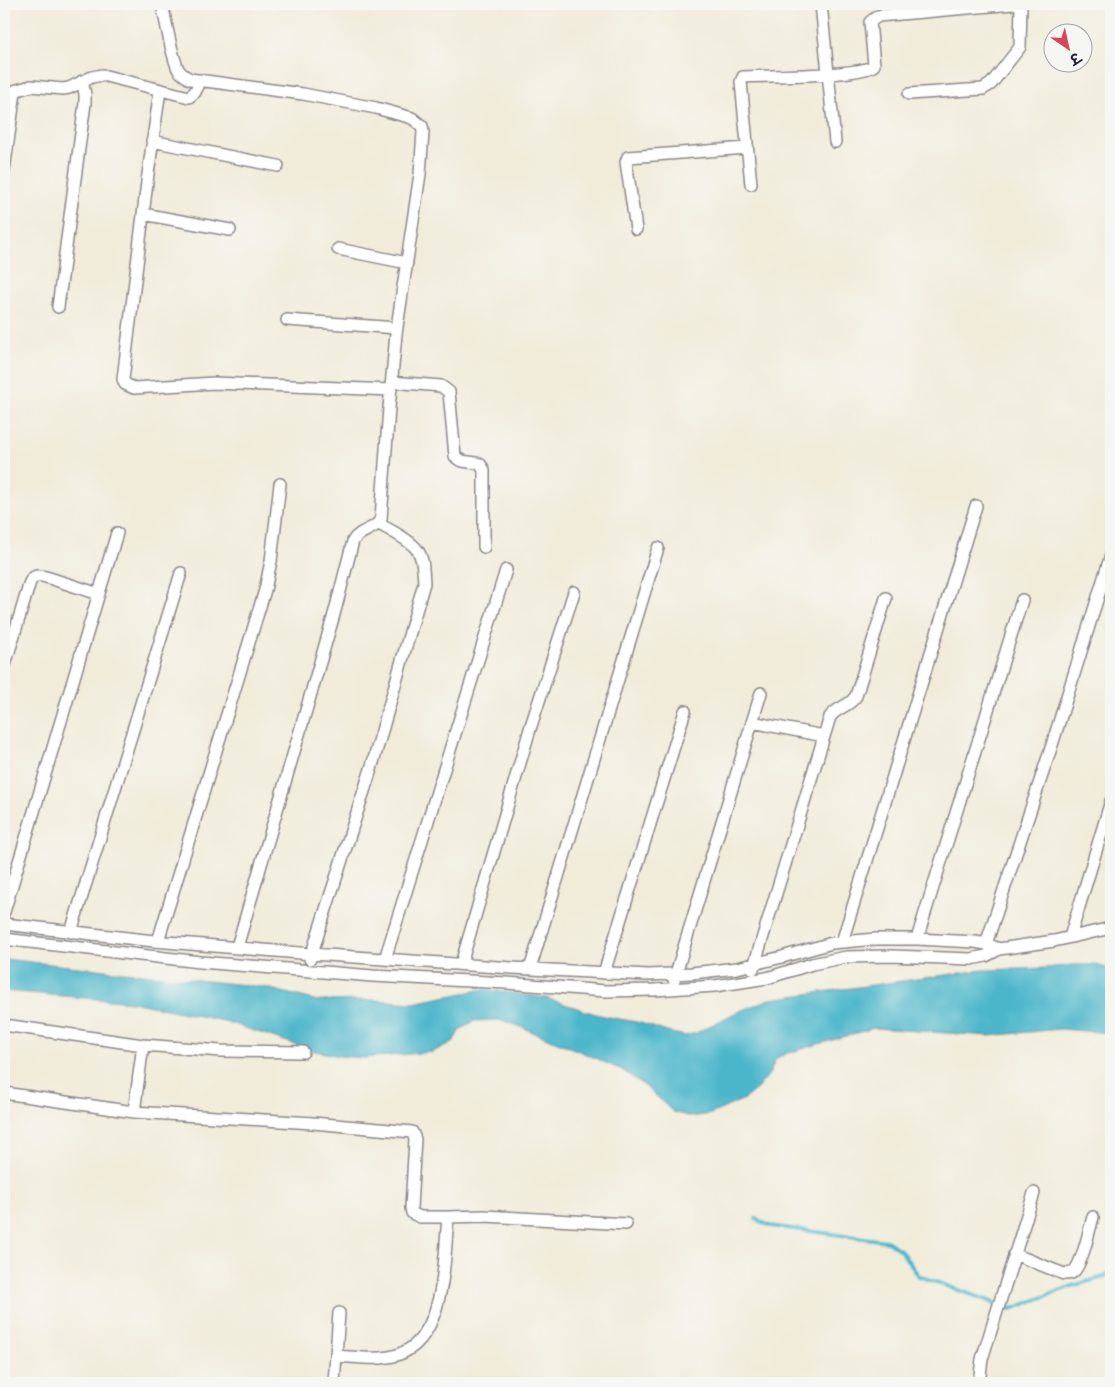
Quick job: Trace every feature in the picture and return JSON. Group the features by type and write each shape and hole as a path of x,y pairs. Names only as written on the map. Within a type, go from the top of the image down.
{"street":[{"path":"162,4 178,69 184,76 190,79 302,94 376,108 412,118 422,126 423,142 420,174 397,328 391,386 383,512 379,524 360,533 353,541 335,611 237,947"},
{"path":"821,4 835,142"},
{"path":"751,184 741,82 743,77 828,74 872,68 874,65 870,22 878,16 1013,4"},
{"path":"909,94 983,89 992,84 1020,47 1021,4"},
{"path":"4,170 9,93 37,86 62,89 102,75 189,97 196,92 202,80"},
{"path":"58,307 85,103 82,81"},
{"path":"160,90 128,333 123,378 125,384 134,388 214,384 441,386 449,392 455,456 457,460 480,464 484,470 484,547"},
{"path":"152,141 278,166"},
{"path":"636,229 626,162 628,157 747,148"},
{"path":"143,214 230,230"},
{"path":"338,249 407,262"},
{"path":"287,320 397,328"},
{"path":"158,941 265,590 272,553 280,484"},
{"path":"842,942 976,506"},
{"path":"307,970 372,766 424,583 423,565 418,551 379,524"},
{"path":"4,912 117,533"},
{"path":"530,969 658,548"},
{"path":"986,944 1052,744 1111,555"},
{"path":"385,959 506,570"},
{"path":"71,932 181,573"},
{"path":"4,668 33,577 39,575 46,576 99,594"},
{"path":"461,964 527,738 574,592"},
{"path":"750,981 832,713 852,702 856,696 886,598"},
{"path":"917,939 1022,600"},
{"path":"672,989 761,693"},
{"path":"604,973 685,711"},
{"path":"752,722 824,736"},
{"path":"1070,938 1111,801"},
{"path":"4,924 158,941 312,954 648,975 737,968 842,942 876,939 975,942 986,944 999,950"},
{"path":"4,939 200,962 373,976 507,983 605,991 715,986 768,978 812,964 846,958 892,956 971,959 986,956 999,950 1070,938 1111,928"},
{"path":"4,1024 144,1045 222,1050 303,1052"},
{"path":"134,1112 144,1045"},
{"path":"4,1092 134,1112 310,1123 412,1132 415,1139 411,1208 412,1213 420,1217 484,1216 626,1224"},
{"path":"979,1383 982,1359 1034,1194"},
{"path":"336,1356 380,1358 395,1356 407,1351 419,1342 437,1308 441,1290 448,1217"},
{"path":"1014,1254 1064,1274 1070,1274 1074,1271 1079,1261 1093,1217"},
{"path":"334,1383 339,1313"}],"water":[{"path":"4,959 263,987 318,1001 374,1000 413,1003 484,989 546,998 599,1015 641,1023 685,1036 696,1033 737,1012 770,999 982,970 1096,965 1111,969 1111,1033 1060,1029 989,1036 874,1028 776,1058 770,1073 758,1088 744,1099 711,1114 691,1117 673,1112 649,1089 622,1070 511,1023 498,1020 474,1021 460,1030 453,1042 432,1052 364,1058 340,1056 315,1051 224,1021 132,1002 4,991"}],"waterway":[{"path":"756,1219 770,1226 887,1241 900,1250 919,1276 1012,1309 1072,1286 1104,1277 1111,1271"}]}
